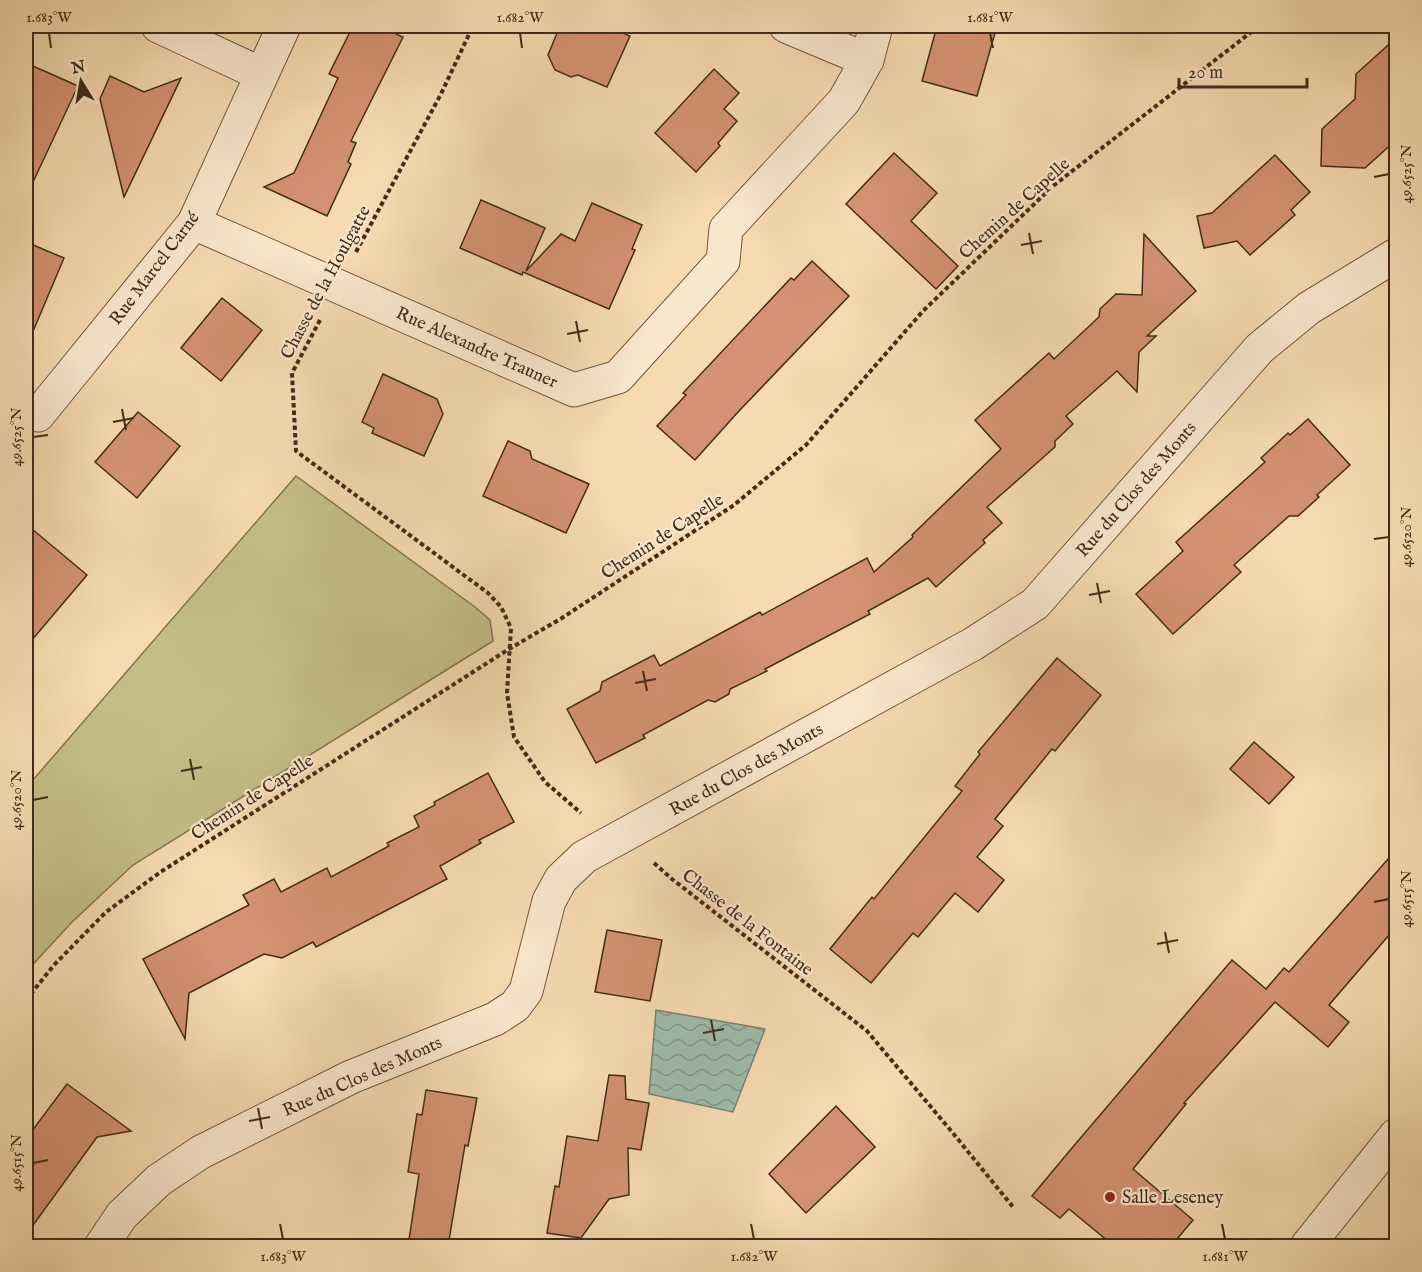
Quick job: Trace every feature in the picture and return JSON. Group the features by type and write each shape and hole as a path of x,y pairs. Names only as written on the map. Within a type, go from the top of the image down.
{"street":[{"path":"158,26 261,74"},
{"name":"Rue Marcel Carné","path":"30,418 194,223 284,26"},
{"path":"786,26 867,60"},
{"name":"Rue Alexandre Trauner","path":"194,223 574,390 618,377 723,261 726,229 844,101 867,60 876,26"},
{"name":"Rue du Clos des Monts","path":"101,1246 122,1215 159,1180 201,1152 351,1077 495,1018 515,1006 526,992 549,901 561,879 584,857 973,644 1035,604 1260,348 1309,308 1396,255"},
{"path":"1307,1246 1396,1135"}],"path":[{"name":"Chasse de la Houlgatte","path":"473,26 441,94 292,373 296,451 488,593 501,607 511,628 509,649"},
{"name":"Chemin de Capelle","path":"26,1000 54,965 106,912 162,871 509,649 562,618 734,505 806,445 922,311 1053,186 1259,26"},
{"name":"Chasse de la Fontaine","path":"509,649 507,693 514,737 545,782 576,809 650,860 867,1031 1013,1207"}],"shaded area":[{"path":"296,476 475,607 490,620 493,641 133,865 71,923 26,972 26,788"}],"water":[{"path":"656,1010 765,1029 733,1112 649,1094"}],"building":[{"path":"353,26 379,26 403,37 351,141 356,143 348,162 351,164 327,216 264,187 294,173 338,78 329,74"},
{"path":"560,26 593,26 601,29 608,26 630,36 607,87 578,75 571,77 555,70 548,55"},
{"path":"937,26 997,26 977,96 922,81"},
{"path":"1396,38 1396,140 1365,168 1321,166 1322,129 1355,99 1356,74"},
{"path":"26,63 78,86 26,197"},
{"path":"714,69 739,93 724,109 737,121 718,143 720,146 696,172 655,133"},
{"path":"110,76 144,92 181,78 124,197 100,99"},
{"path":"894,153 937,193 911,221 958,266 936,289 846,204"},
{"path":"1275,155 1310,192 1291,210 1295,215 1250,255 1237,241 1204,248 1197,216 1212,213"},
{"path":"481,200 545,228 526,271 561,234 575,241 592,203 642,225 632,249 635,250 609,309 460,248"},
{"path":"1144,234 1196,291 1147,336 1156,336 1139,352 1137,392 1117,371 1066,416 1073,424 1055,441 1055,447 987,507 1002,523 983,540 985,543 936,587 928,578 868,611 870,614 730,689 729,694 715,702 708,700 643,735 645,738 596,763 567,709 600,691 602,682 654,655 660,666 760,612 762,615 867,558 874,572 913,537 912,535 1001,449 975,420 1049,353 1054,359 1099,317 1100,309 1116,294 1142,295"},
{"path":"26,242 64,258 26,348"},
{"path":"812,261 849,296 695,460 657,426 686,395 683,393 791,278 794,280"},
{"path":"222,298 262,330 221,381 181,348"},
{"path":"383,374 437,399 443,414 424,456 372,433 374,428 362,422"},
{"path":"138,412 180,446 137,498 95,462"},
{"path":"1308,419 1350,465 1298,516 1289,516 1234,565 1241,572 1173,634 1136,594 1183,551 1176,542 1265,462 1261,458 1288,433 1290,435"},
{"path":"508,441 530,451 532,459 589,484 566,533 483,496"},
{"path":"26,524 87,575 26,647"},
{"path":"1057,658 1101,695 1055,751 1052,749 995,819 1003,826 977,857 1004,880 978,912 955,893 918,937 913,933 871,983 830,949 962,791 955,786 980,754 978,752"},
{"path":"1254,742 1294,777 1269,804 1230,769"},
{"path":"488,773 514,822 479,840 481,843 440,866 447,879 316,947 313,942 282,958 264,954 189,993 185,1039 143,959 249,905 243,895 274,879 281,892 327,868 331,877 389,846 387,843 419,827 414,816 435,805 434,802"},
{"path":"1396,850 1396,927 1329,1005 1349,1022 1328,1047 1275,1002 1184,1103 1186,1104 1133,1169 1193,1220 1171,1246 1114,1246 1069,1209 1060,1218 1032,1196 1232,960 1266,989 1284,968 1289,972"},
{"path":"607,930 662,940 650,1001 595,992"},
{"path":"609,1075 625,1076 626,1099 649,1103 641,1150 628,1148 629,1195 609,1199 581,1238 547,1233 555,1186 559,1187 567,1136 598,1141"},
{"path":"67,1084 131,1131 97,1137 26,1235 26,1139"},
{"path":"426,1090 477,1098 468,1146 465,1145 448,1246 408,1246 419,1174 408,1172 417,1114 422,1115"},
{"path":"836,1106 875,1147 806,1213 769,1174"}],"place":[{"name":"Salle Leseney","path":"1110,1197"}]}
